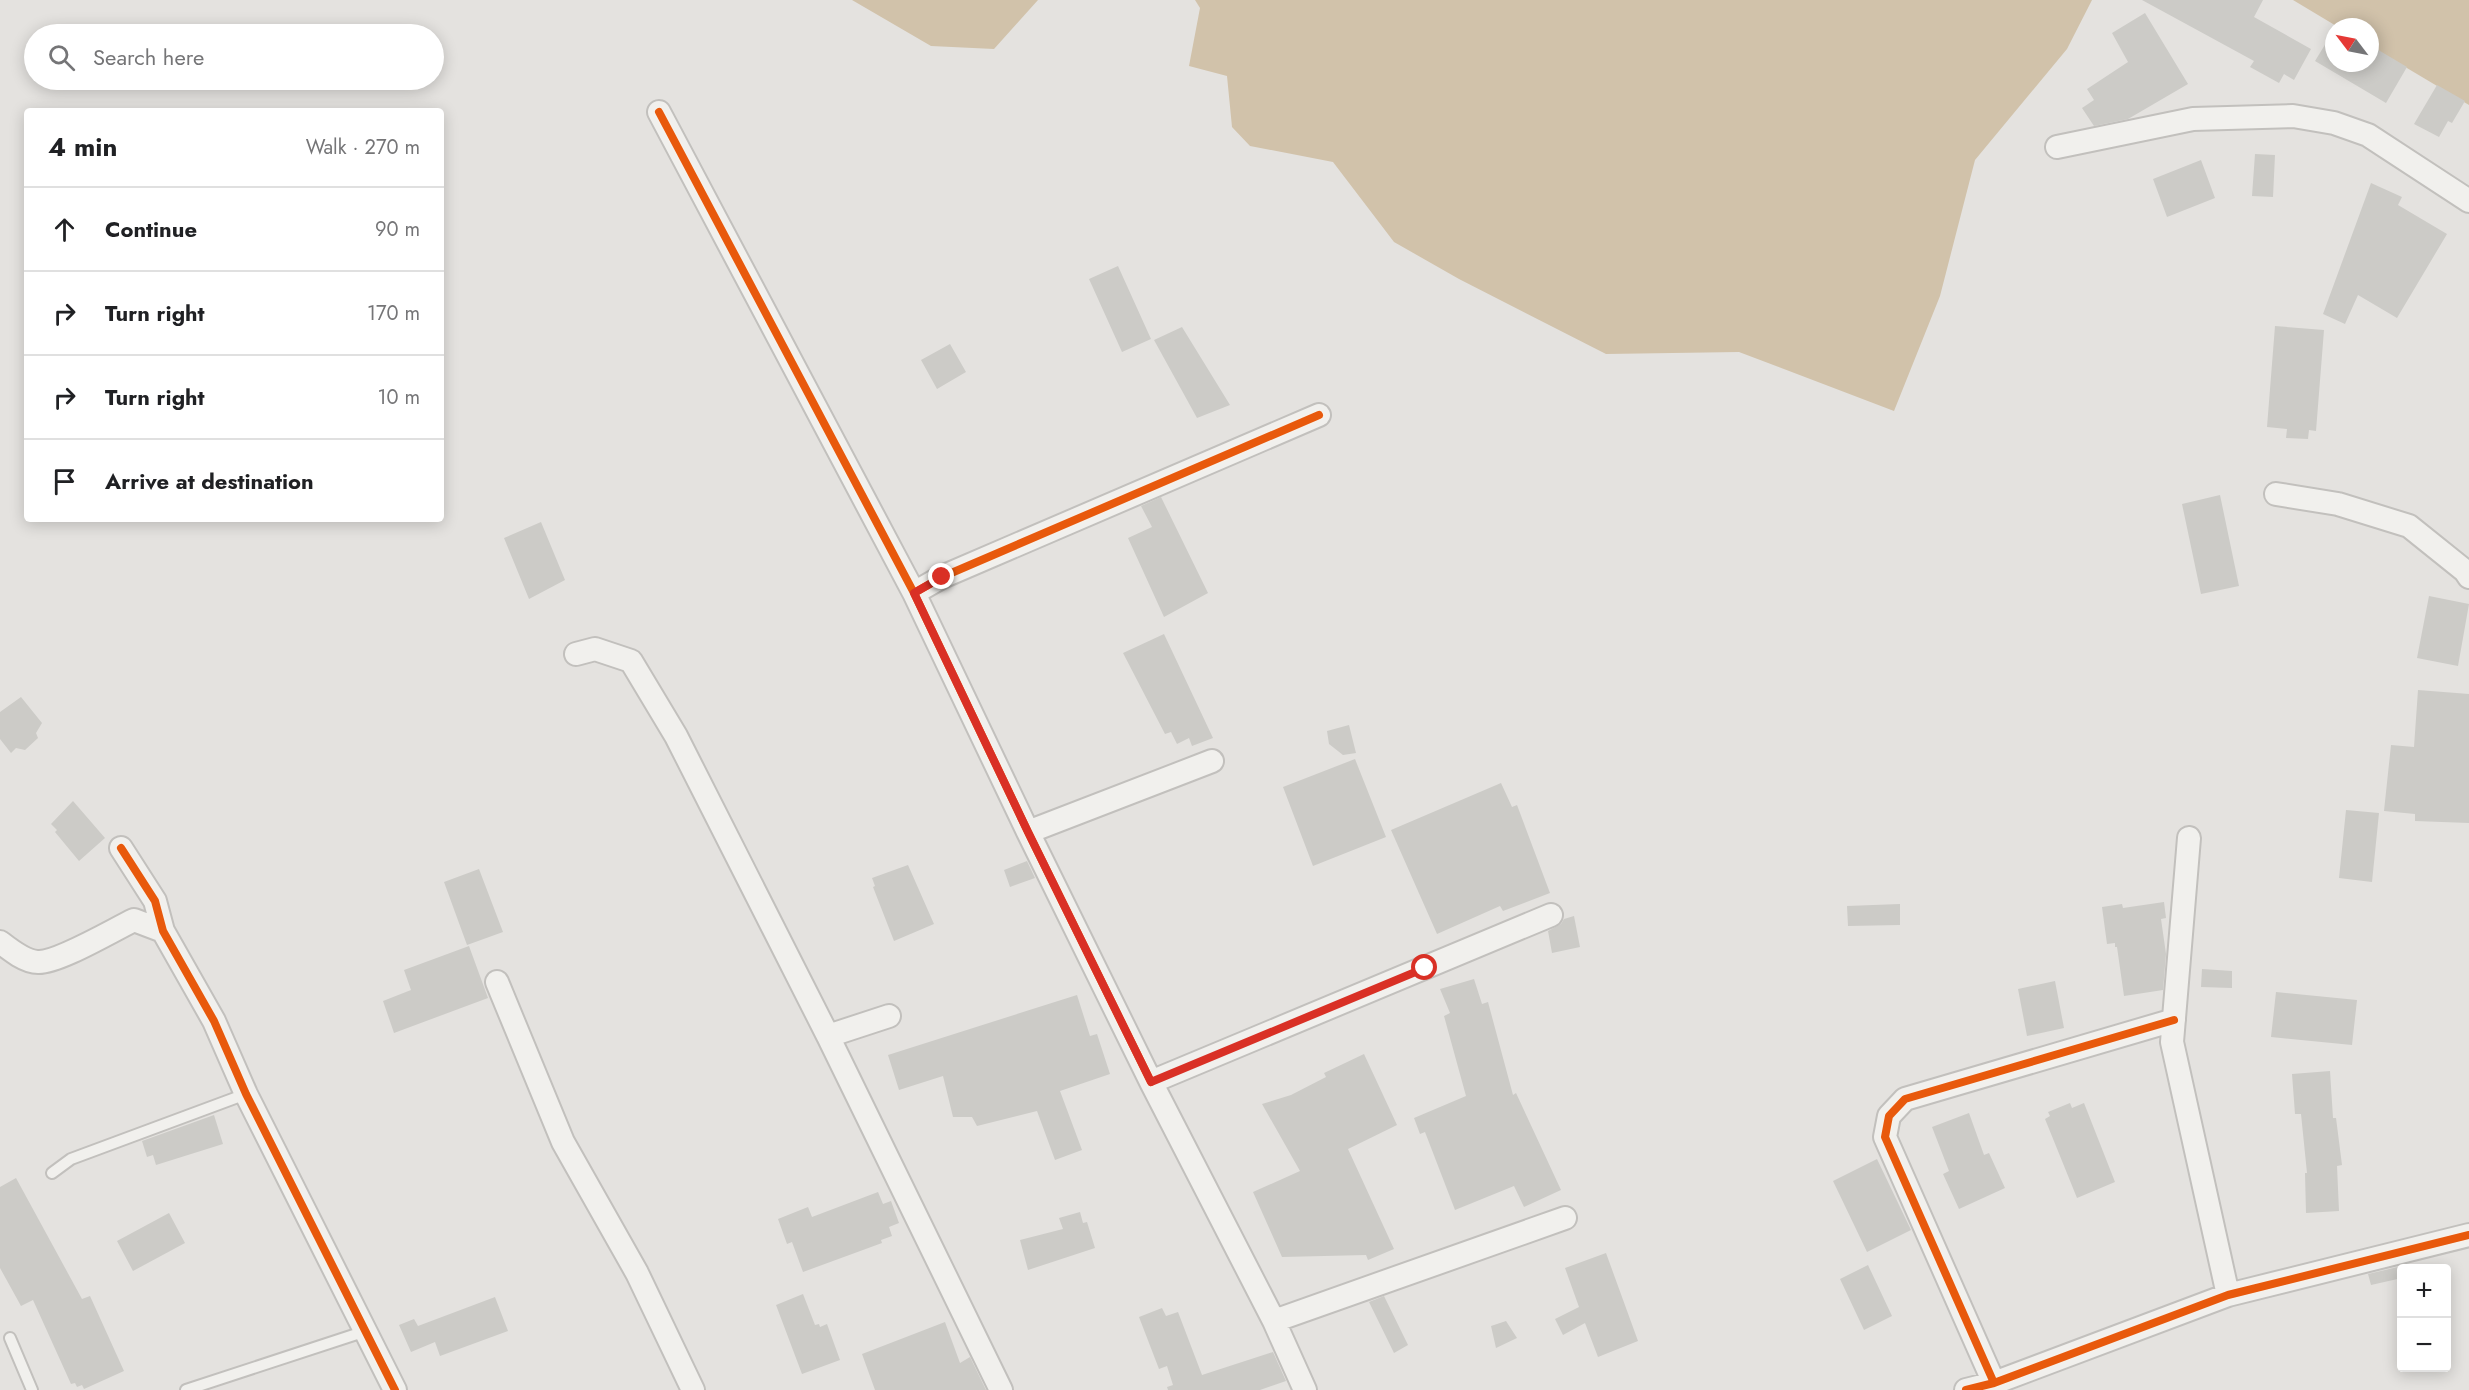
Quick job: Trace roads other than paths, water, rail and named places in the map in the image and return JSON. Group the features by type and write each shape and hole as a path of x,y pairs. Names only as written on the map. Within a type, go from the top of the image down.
{"street":[{"path":"659,112 914,593 1028,832 1151,1082 1274,1321 1305,1390"},
{"path":"2057,147 2193,119 2293,116 2334,123 2368,135 2469,201"},
{"path":"914,593 942,577 1319,415"},
{"path":"2276,494 2338,504 2409,526 2469,577"},
{"path":"576,654 595,649 631,661 676,736 828,1036 1001,1390"},
{"path":"1028,832 1212,760"},
{"path":"2189,838 2172,1042 2228,1295"},
{"path":"121,848 155,901 163,931 214,1021 246,1095 395,1390"},
{"path":"1151,1082 1551,915"},
{"path":"0,942 11,951 37,962 60,956 134,920 163,931"},
{"path":"496,982 563,1142 637,1274 693,1390"},
{"path":"828,1036 889,1016"},
{"path":"1994,1383 1885,1137 1889,1116 1905,1099 2174,1020"},
{"path":"1274,1321 1565,1218"},
{"path":"1966,1390 1994,1383 2228,1295 2469,1235"}],"lane":[{"path":"52,1173 71,1159 246,1095"},
{"path":"186,1390 366,1331"},
{"path":"10,1338 32,1390"}]}
